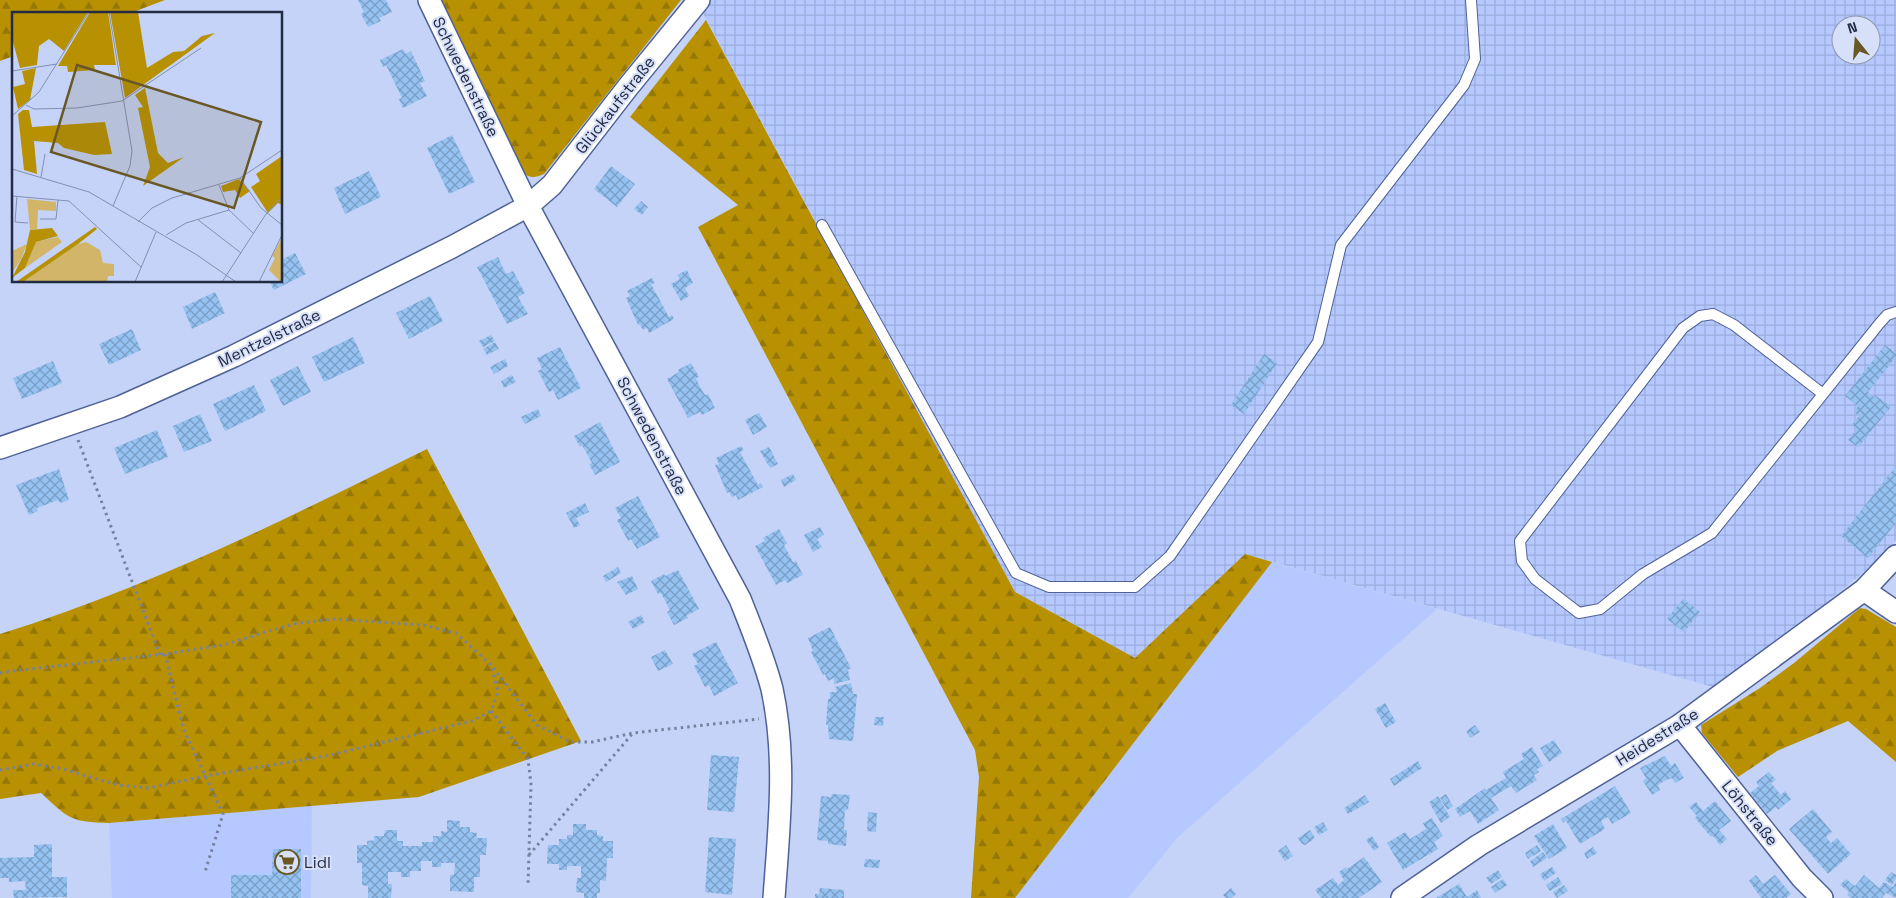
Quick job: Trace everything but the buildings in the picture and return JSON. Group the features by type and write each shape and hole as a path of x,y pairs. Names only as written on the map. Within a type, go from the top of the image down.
{"street":[{"name":"Schwedenstraße","path":"429,0 528,206 740,599 766,669 777,717 782,797 774,898"},
{"name":"Glückaufstraße","path":"528,206 552,185 699,0"},
{"name":"Mentzelstraße","path":"0,448 120,407 234,356 452,247 528,206"},
{"name":"Heidestraße","path":"1402,898 1479,845 1680,725 1864,590 1896,556"},
{"path":"1864,590 1896,612"},
{"name":"Löhstraße","path":"1680,725 1802,878 1822,898"}],"lane":[{"path":"822,225 1016,573 1049,586 1135,587 1170,556 1318,342 1341,245 1464,85 1475,59 1471,0"},
{"path":"1823,394 1734,325 1713,314 1700,316 1683,328 1520,541 1522,561 1535,579 1579,613 1600,609 1643,574 1712,533 1823,394 1878,324 1887,315 1896,312"}],"path":[{"path":"72,423 160,655"},
{"path":"0,673 12,670 160,655 223,645 293,624 334,619 422,625 456,633 491,665 537,725 570,742 592,742 633,733 777,717"},
{"path":"165,654 183,728 223,814 206,872"},
{"path":"0,770 34,764 63,769 118,785 149,788 205,776 326,756 472,721 491,711 498,692 491,665"},
{"path":"491,711 528,759 531,784 528,886"},
{"path":"529,856 633,733"}],"shaded area":[{"path":"696,0 1896,0 1896,540 1871,566 1720,689 1245,554 1135,658 1015,592"},
{"path":"1272,562 1437,609 1178,837 1128,898 1015,898"},
{"path":"312,806 311,898 112,898 109,823"}],"green space":[{"path":"0,0 165,0 133,12 12,12 12,57 0,61"},
{"path":"439,0 681,0 544,174 534,177 526,175 520,170"},
{"path":"706,20 1015,592 1135,658 1245,554 1272,562 1015,898 971,898 979,777 975,750 698,227 738,205 630,117"},
{"path":"427,449 581,741 419,797 109,823 86,822 71,817 58,809 41,793 0,799 0,634 110,595 217,550"},
{"path":"1860,608 1866,609 1896,627 1896,762 1848,721 1777,751 1738,777 1702,733 1701,725 1760,688 1794,663"}],"place":[{"name":"Lidl","path":"287,862"}]}
